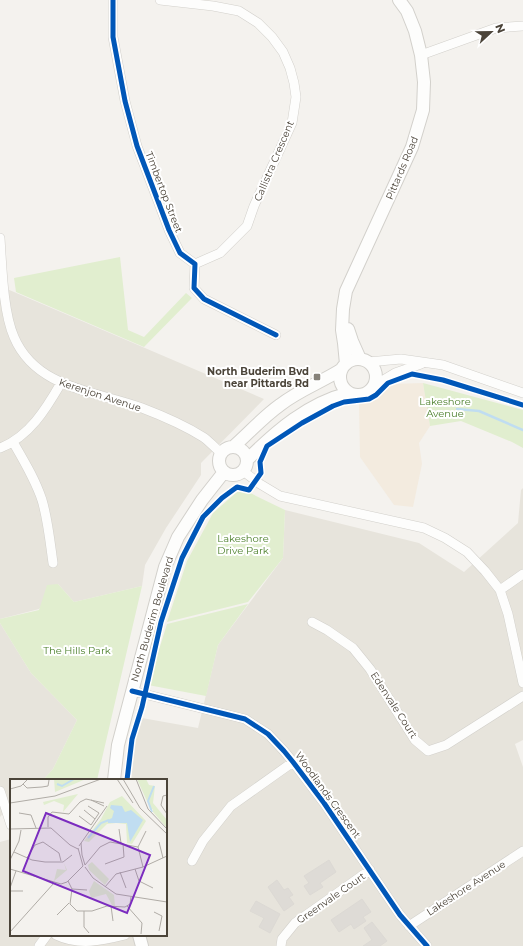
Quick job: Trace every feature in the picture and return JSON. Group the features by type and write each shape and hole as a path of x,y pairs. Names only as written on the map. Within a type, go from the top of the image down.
{"street":[{"name":"Timbertop Street","path":"112,0 113,37 125,100 137,146 169,230 180,253 195,264"},
{"name":"Callistra Crescent","path":"160,0 213,6 239,11 258,23 272,37 283,52 290,68 296,97 292,123 254,206 247,226 220,254 195,264"},
{"name":"Pittards Road","path":"344,366 344,343 342,330 346,291 412,147 423,110 424,82 421,55 415,31 399,0"},
{"path":"421,55 496,28 523,26"},
{"name":"Kerenjon Avenue","path":"0,238 2,284 8,316 14,337 24,355 37,368 61,383 142,408 178,423 204,438 221,453"},
{"path":"195,264 194,288 204,299 276,335"},
{"name":"Pittards Road","path":"343,309 352,341 364,361"},
{"path":"233,447 279,405 300,391 326,379 355,359 364,361 401,359 443,365 523,393"},
{"path":"344,366 340,380 342,385 349,392 359,395 364,394 372,389 375,384 376,372 373,366 364,361"},
{"path":"375,384 395,372 424,363"},
{"path":"0,448 13,442 36,421 47,407 61,383"},
{"path":"349,392 333,397 307,410 268,438 245,466 239,473 231,475 224,472 221,468 219,461 221,453 224,449 238,447 244,453 245,466 260,484 280,496 424,528 467,552 500,590 508,614 523,681"},
{"path":"13,442 28,468 42,499 53,563"},
{"name":"North Buderim Boulevard","path":"114,779 118,745 165,567 178,537 202,500 224,472"},
{"path":"500,590 523,574"},
{"name":"Edenvale Court","path":"312,622 354,648 370,669 415,740 428,751 446,745 523,696"},
{"name":"Woodlands Crescent","path":"132,691 245,720 268,734 293,762 324,803 400,915 427,946"},
{"path":"192,861 202,841 231,806 293,762"},
{"path":"0,791 2,804 10,823"},
{"name":"Lakeshore Avenue","path":"409,926 523,851"},
{"name":"Greenvale Court","path":"281,946 282,940 295,923 370,870"},
{"path":"39,946 47,936"},
{"path":"58,936 84,943 120,936"},
{"path":"139,936 142,946"}],"shaded area":[{"path":"0,286 264,399 201,463 201,475 166,528 145,565 142,586 74,602 58,584 39,609 0,619"},
{"path":"423,383 430,426 419,443 422,464 413,507 394,505 360,457 359,403 377,398 390,384"},
{"path":"523,488 523,740 515,744 523,767 523,946 0,946 0,842 10,839 10,936 167,936 167,779 130,779 134,741 142,718 198,728 218,645 283,558 285,510 419,543 464,572 518,523 521,490"},
{"path":"0,623 31,673 77,720 53,769 44,779 10,779 10,806 0,817"}],"green space":[{"path":"120,257 128,330 144,337 186,293 192,298 144,347 16,292 14,278"},
{"name":"Lakeshore Avenue","path":"423,383 523,410 523,448 461,421 430,426"},
{"name":"Lakeshore Drive Park","path":"246,491 285,510 283,558 248,602 167,622 187,561 213,513 237,492"},
{"name":"The Hills Park","path":"58,584 74,602 142,586 97,779 44,779 53,769 77,720 31,673 0,623 0,619 39,610 47,585"},
{"path":"248,604 218,645 206,696 148,685 167,624"}],"building":[{"path":"329,860 336,872 320,883 323,887 310,895 304,886 309,883 304,876"},
{"path":"277,880 284,890 288,888 293,895 289,897 294,904 284,911 268,887"},
{"path":"362,899 371,912 363,917 366,921 354,929 351,924 339,932 331,920"},
{"path":"256,901 280,914 270,933 259,927 264,918 250,911"},
{"path":"372,922 387,941 380,946 363,946 372,940 364,928"}],"waterway":[{"path":"457,409 479,411 523,430"}],"cycle path":[{"path":"113,0 113,37 125,101 137,146 169,230 180,253 195,264 194,288 204,299 276,335"},
{"path":"127,779 132,739 142,707 161,622 182,558 203,517 222,498 237,487 249,490 261,473 260,462 267,446 302,423 333,406 344,402 369,399 376,395 388,383 412,374 443,380 523,405"},
{"path":"132,691 245,719 268,734 293,762 324,803 400,915 427,946"}],"place":[{"name":"North Buderim Bvd near Pittards Rd","path":"317,377"}]}
